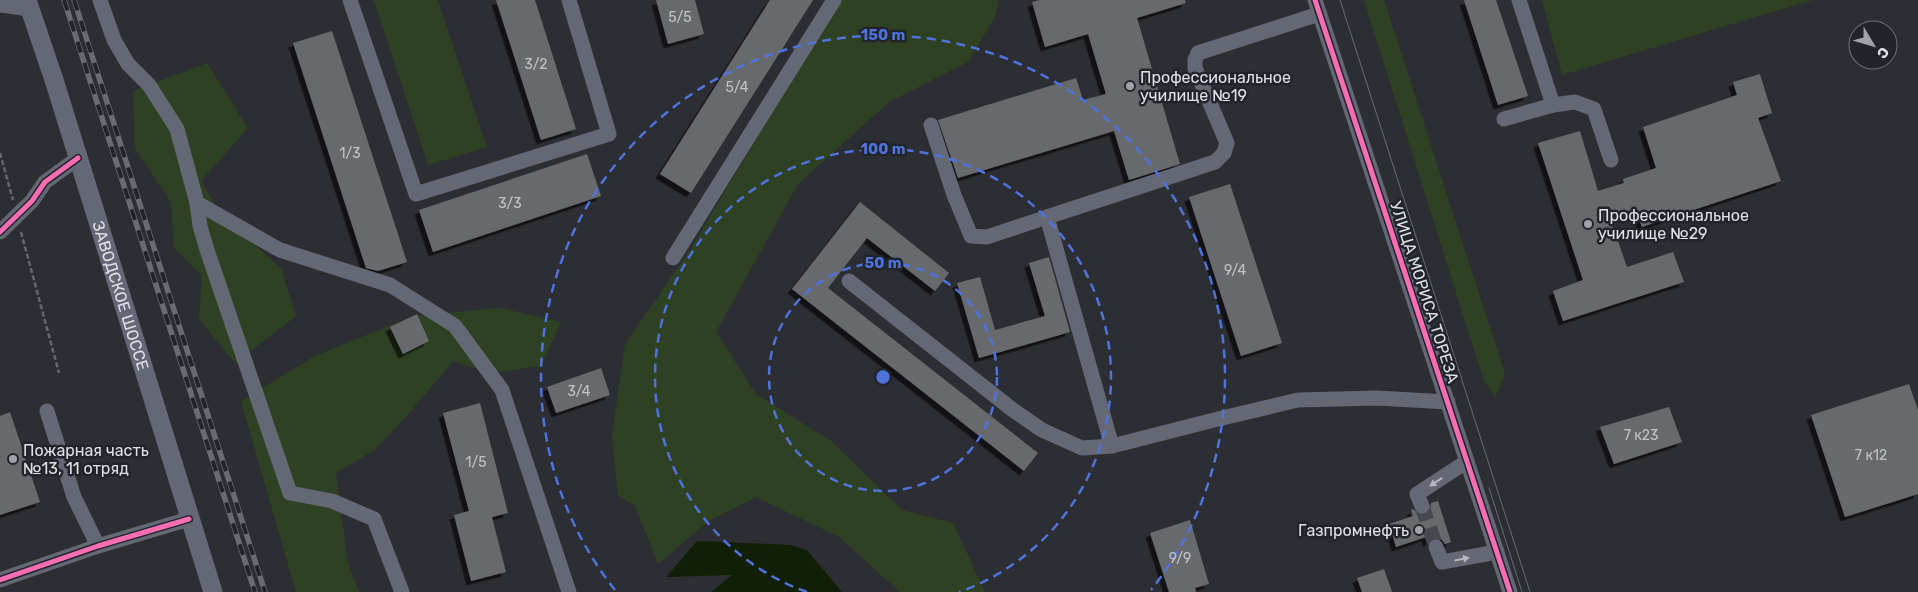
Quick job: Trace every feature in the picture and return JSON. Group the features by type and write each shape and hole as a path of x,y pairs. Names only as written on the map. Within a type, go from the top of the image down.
{"main road":[{"name":"ЗАВОДСКОЕ ШОССЕ","path":"29,5 213,592"}],"street":[{"path":"100,0 114,40 128,64 148,85 177,129 197,203 200,226 207,250 290,493 332,501 374,519 402,592"},
{"path":"350,0 416,194 609,134 569,0"},
{"path":"673,258 834,0"},
{"path":"1519,0 1553,105"},
{"path":"0,5 29,5"},
{"path":"931,125 954,194 971,236 987,237 1215,162 1224,153 1227,143 1195,68 1195,60 1198,53 1317,7"},
{"name":"УЛИЦА МОРИСА ТОРЕЗА","path":"1317,7 1510,592"},
{"path":"1504,119 1553,105 1576,102 1594,109 1611,160"},
{"path":"0,232 32,200 45,182 78,158"},
{"path":"197,203 280,250 390,285 455,326 502,390 570,592"},
{"path":"1047,217 1112,446"},
{"path":"849,281 1013,410 1042,430 1082,448 1112,446 1298,400 1376,398 1448,402"},
{"path":"47,411 74,497 98,546"},
{"path":"1422,506 1417,494 1466,462"},
{"path":"0,580 98,546 189,519"},
{"path":"1436,547 1442,562 1497,552"}],"path":[{"path":"0,153 59,373"}],"shaded area":[{"path":"374,0 438,0 487,147 428,165"},
{"path":"839,0 999,0 995,17 968,62 889,102 798,184 716,332 756,394 831,441 902,510 953,523 985,592 900,592 839,537 756,497 709,521 658,564 635,506 618,495 612,435 625,344 690,250"},
{"path":"1364,0 1384,0 1505,374 1495,398 1483,378"},
{"path":"1542,0 1813,0 1562,75"},
{"path":"207,63 248,128 201,181 223,217 281,268 296,316 235,363 199,319 202,276 174,248 171,202 135,148 133,91"},
{"path":"500,308 561,322 541,366 491,373 453,361 376,449 336,473 348,563 359,592 296,592 241,401 315,356 413,316"},
{"path":"697,541 791,545 807,550 842,592 711,592 732,575 666,577"}],"building":[{"path":"496,0 535,0 576,129 541,140"},
{"path":"656,0 695,0 704,34 668,44"},
{"path":"770,0 813,0 691,193 660,174"},
{"name":"Профессиональное училище №19","path":"1040,0 1185,0 1186,3 1137,18 1180,164 1129,180 1114,131 958,178 938,120 1076,78 1083,100 1106,94 1088,34 1045,47 1032,2"},
{"path":"1464,0 1496,0 1528,96 1498,105"},
{"path":"332,31 407,262 378,271 366,268 293,43"},
{"name":"Профессиональное училище №29","path":"1760,74 1772,113 1758,118 1781,181 1642,227 1636,212 1611,221 1627,267 1673,252 1684,282 1563,321 1553,291 1583,280 1538,143 1580,131 1598,191 1624,183 1623,179 1656,168 1643,127 1737,95 1733,82"},
{"path":"587,154 601,196 433,252 419,210"},
{"path":"1230,184 1282,343 1241,356 1189,197"},
{"path":"860,202 949,273 935,291 867,238 828,288 1038,453 1024,471 792,289"},
{"path":"1049,257 1070,332 979,358 957,283 980,277 995,330 1045,316 1029,263"},
{"path":"417,314 429,341 403,354 390,327"},
{"path":"601,368 610,395 556,413 547,387"},
{"path":"1909,384 1918,410 1918,494 1845,517 1811,415"},
{"path":"480,403 508,513 492,517 506,572 471,581 454,515 469,511 443,413"},
{"path":"1669,407 1682,442 1614,464 1600,427"},
{"name":"Пожарная часть №13, 11 отряд","path":"10,412 40,502 0,515 0,416"},
{"name":"Газпромнефть","path":"1438,501 1451,542 1445,544 1437,538 1432,539 1428,543 1426,537 1396,547 1389,524 1413,516 1411,510 1413,509 1420,515 1426,514 1430,511 1431,503"},
{"path":"1190,520 1209,584 1195,588 1196,592 1169,592 1150,533"},
{"path":"1384,569 1392,592 1362,592 1357,578"}],"tunnel":[{"path":"1422,506 1436,547"}],"tram line":[{"path":"1340,0 1530,592"},
{"path":"1489,488 1522,592"}],"railway":[{"path":"64,0 255,592"},
{"path":"74,0 265,592"}],"cycle path":[{"path":"1315,0 1510,592"},
{"path":"0,232 32,201 45,182 78,158"},
{"path":"0,580 98,546 189,519"}],"place":[{"name":"Профессиональное училище №19","path":"1130,86"},
{"name":"Профессиональное училище №29","path":"1588,224"},
{"name":"Пожарная часть №13, 11 отряд","path":"13,459"},
{"name":"Газпромнефть","path":"1419,530"}]}
